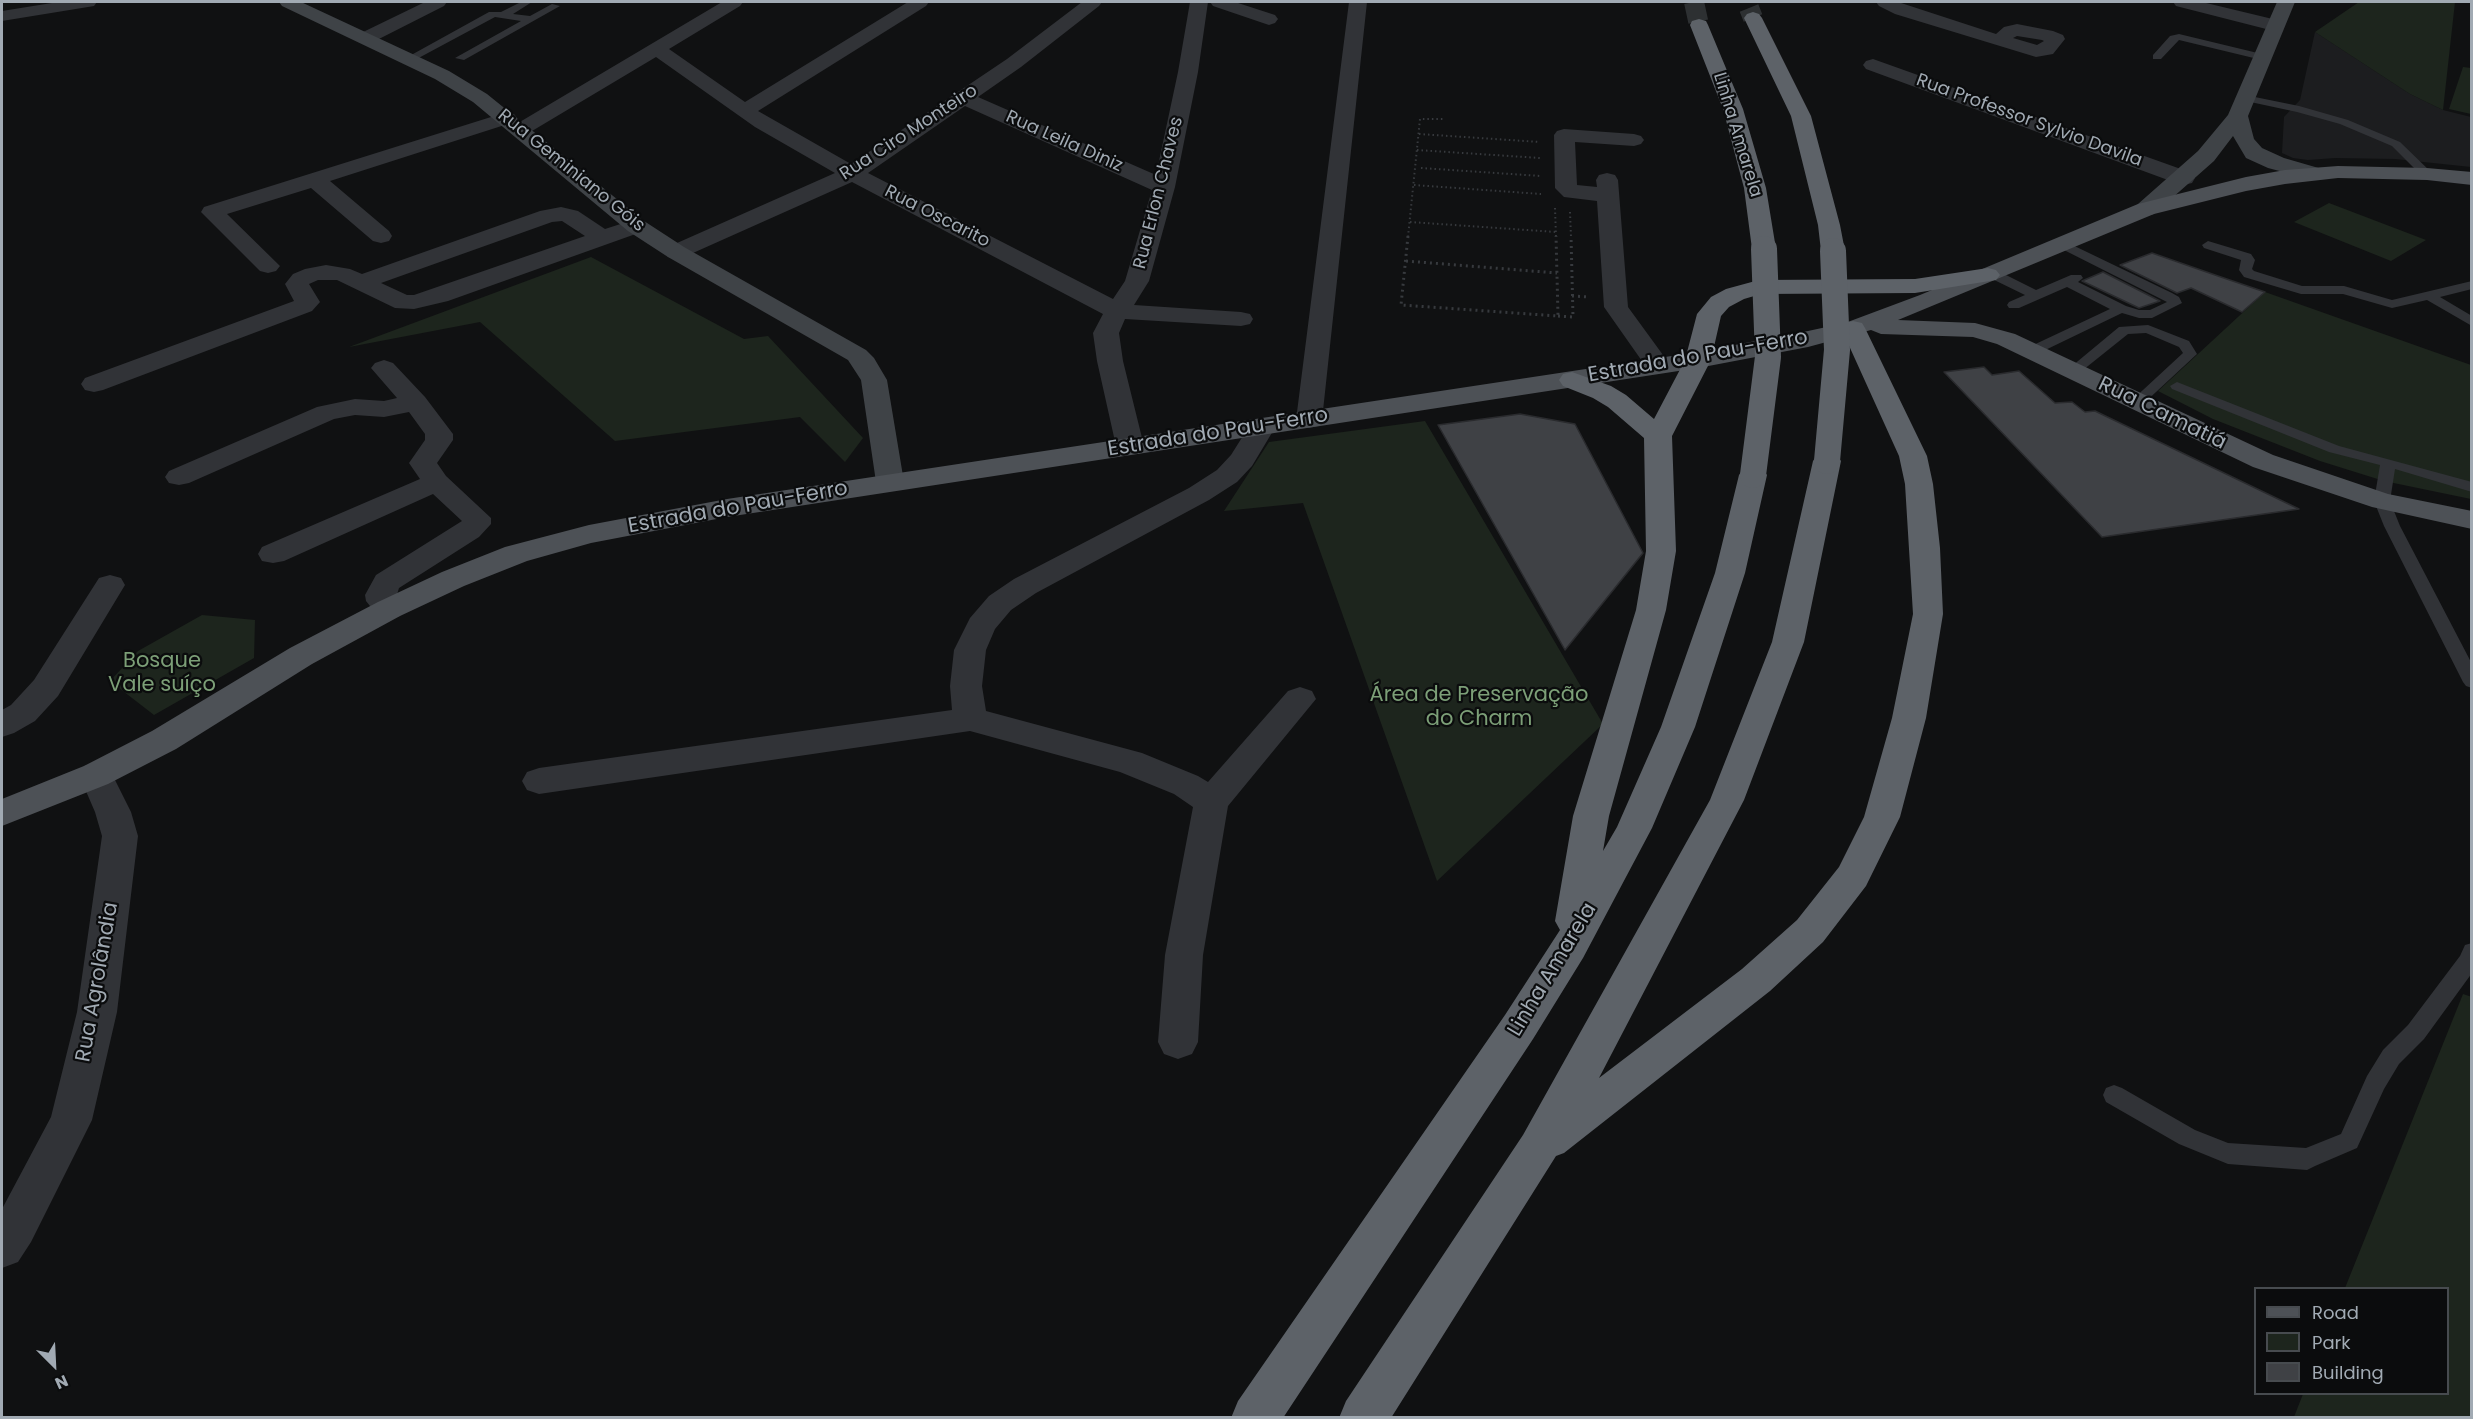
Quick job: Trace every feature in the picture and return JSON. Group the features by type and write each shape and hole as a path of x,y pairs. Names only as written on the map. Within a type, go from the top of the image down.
{"highway":[{"path":"1363,1418 1538,1149 1645,955 1726,800 1788,642 1827,461 1837,350 1833,251 1829,225 1801,116 1749,9"},
{"name":"Linha Amarela","path":"1255,1418 1519,1027 1570,947 1635,828 1678,727 1730,573 1753,475 1768,357 1764,249 1755,188 1733,109 1699,25"},
{"path":"1570,947 1591,816 1651,610 1659,561 1658,436 1698,360 1709,314 1720,302 1735,294 1759,288 1796,285 1915,286 1989,274"},
{"path":"1538,1149 1756,980 1810,931 1853,876 1882,817 1909,718 1928,614 1925,548 1919,484 1913,456 1853,328"},
{"path":"1572,380 1610,396 1658,436"}],"main road":[{"name":"Estrada do Pau-Ferro","path":"2,813 96,776 164,740 301,656 389,609 453,579 516,554 589,534 672,517 890,482 981,471 1130,446 1698,360 1853,328 2146,209 2246,184 2314,174 2375,172 2472,179"},
{"path":"1989,274 1972,302 1976,314 2006,339"},
{"name":"Rua Camatiá","path":"1853,328 1919,326 1955,328 2006,339 2263,461 2382,501 2472,520"}],"street":[{"path":"2,16 88,2"},
{"name":"Rua Geminiano Góis","path":"288,2 442,75 514,124 585,186 636,226 676,252 857,355 865,363 874,380 890,482"},
{"path":"366,38 438,2"},
{"path":"268,266 212,212 315,180 514,124 657,49 734,2"},
{"path":"744,111 920,2"},
{"name":"Rua Ciro Monteiro","path":"676,252 853,174 1014,63 1093,2"},
{"name":"Rua Erlon Chaves","path":"1130,446 1106,339 1109,326 1117,311 1137,281 1164,187 1188,72 1199,2"},
{"path":"1219,2 1269,19"},
{"path":"1309,420 1358,2"},
{"path":"1885,2 1901,10 2000,40"},
{"path":"2182,2 2274,25"},
{"path":"2146,209 2184,178 2222,139 2242,107 2274,25 2286,2"},
{"name":"Rua Oscarito","path":"657,49 744,111 853,174 1117,311 1241,319"},
{"name":"Rua Professor Sylvio Davila","path":"1873,65 2184,178"},
{"name":"Rua Leila Diniz","path":"964,98 1164,187"},
{"path":"2242,107 2244,140 2254,153 2276,163 2314,174"},
{"path":"1633,150 1564,135 1559,170 1568,191 1607,188 1616,307 1658,366"},
{"path":"315,180 381,236"},
{"path":"362,282 548,216 561,214 570,216 602,238"},
{"path":"94,384 303,306 308,302 297,284 301,279 313,274 326,272 342,274 404,303 414,302 439,296 636,226"},
{"path":"384,368 416,403 439,434 439,440 423,463 436,482 477,518 476,524 469,531 387,582 380,595 381,601 389,609"},
{"path":"179,477 326,413 355,407 384,409 416,403"},
{"path":"970,719 966,686 970,650 981,625 1000,603 1025,586 1199,494 1227,476 1242,460 1263,426"},
{"path":"273,555 436,482"},
{"path":"2,725 23,713 46,688 110,585"},
{"path":"1178,1042 1184,955 1211,802 1300,699"},
{"path":"539,780 970,719 1130,762 1186,784 1211,802"},
{"name":"Rua Agrolândia","path":"2,1247 15,1227 71,1120 98,1012 120,836 113,812 96,776"}],"lane":[{"path":"505,15 527,2"},
{"path":"460,58 555,6"},
{"path":"409,59 490,15 532,19"},
{"path":"2157,57 2174,38 2179,37 2262,57"},
{"path":"2242,107 2299,109 2344,122 2396,144 2427,174"},
{"path":"2014,305 2072,280 2116,304 2146,315 2175,303 2174,300 2144,289 2102,268 2062,244"},
{"path":"2208,245 2249,260 2245,270 2249,274 2301,290 2344,290 2392,304 2472,285"},
{"path":"1989,274 2035,295"},
{"path":"2430,296 2472,322"},
{"path":"2032,351 2116,304"},
{"path":"2073,371 2124,330 2148,329 2184,344 2190,354 2137,402"},
{"path":"2177,386 2334,449 2472,488"},
{"path":"2388,463 2382,501 2392,526 2472,682"},
{"path":"2114,1095 2187,1137 2228,1153 2307,1159 2349,1141 2375,1083 2391,1057 2416,1032 2469,960 2472,951"}],"path":[{"path":"1444,119 1421,118 1401,305 1573,317 1570,210"},
{"path":"1419,134 1552,142 1559,170 1556,232 1558,316"},
{"path":"1417,150 1559,170"},
{"path":"1420,168 1559,170"},
{"path":"1414,185 1559,170"},
{"path":"1410,222 1556,232"},
{"path":"1406,261 1557,273"}],"shaded area":[{"path":"2315,32 2410,94 2443,110 2471,117 2471,167 2395,159 2308,160 2293,158 2282,153 2284,117 2300,100"}],"green space":[{"path":"2359,2 2455,2 2443,110 2410,94 2315,32"},
{"path":"2463,67 2471,68 2471,114 2449,109"},
{"path":"2329,203 2426,240 2391,261 2294,222"},
{"path":"591,257 744,339 768,336 863,438 845,462 800,417 615,441 480,322 349,347"},
{"path":"2265,292 2471,365 2471,499 2384,481 2320,461 2213,419 2158,391"},
{"name":"Área de Preservação do Charm","path":"1425,421 1603,724 1437,881 1303,503 1224,511 1269,442"},
{"name":"Bosque Vale suíço","path":"202,615 255,620 254,658 154,715 110,681 138,651"},
{"path":"2463,994 2472,997 2471,1417 2294,1417 2303,1395 2449,1395 2449,1287 2345,1287"}],"building":[{"path":"2152,253 2265,292 2242,312 2191,288 2177,293 2120,265"},
{"path":"2103,272 2160,301 2139,308 2082,281"},
{"path":"1984,367 1992,375 2019,371 2055,403 2072,402 2085,412 2095,411 2299,509 2102,537 1944,372"},
{"path":"1520,414 1575,424 1643,553 1565,650 1438,425"}],"tunnel":[{"path":"1694,2 1699,25"},
{"path":"1749,8 1753,18"}]}
